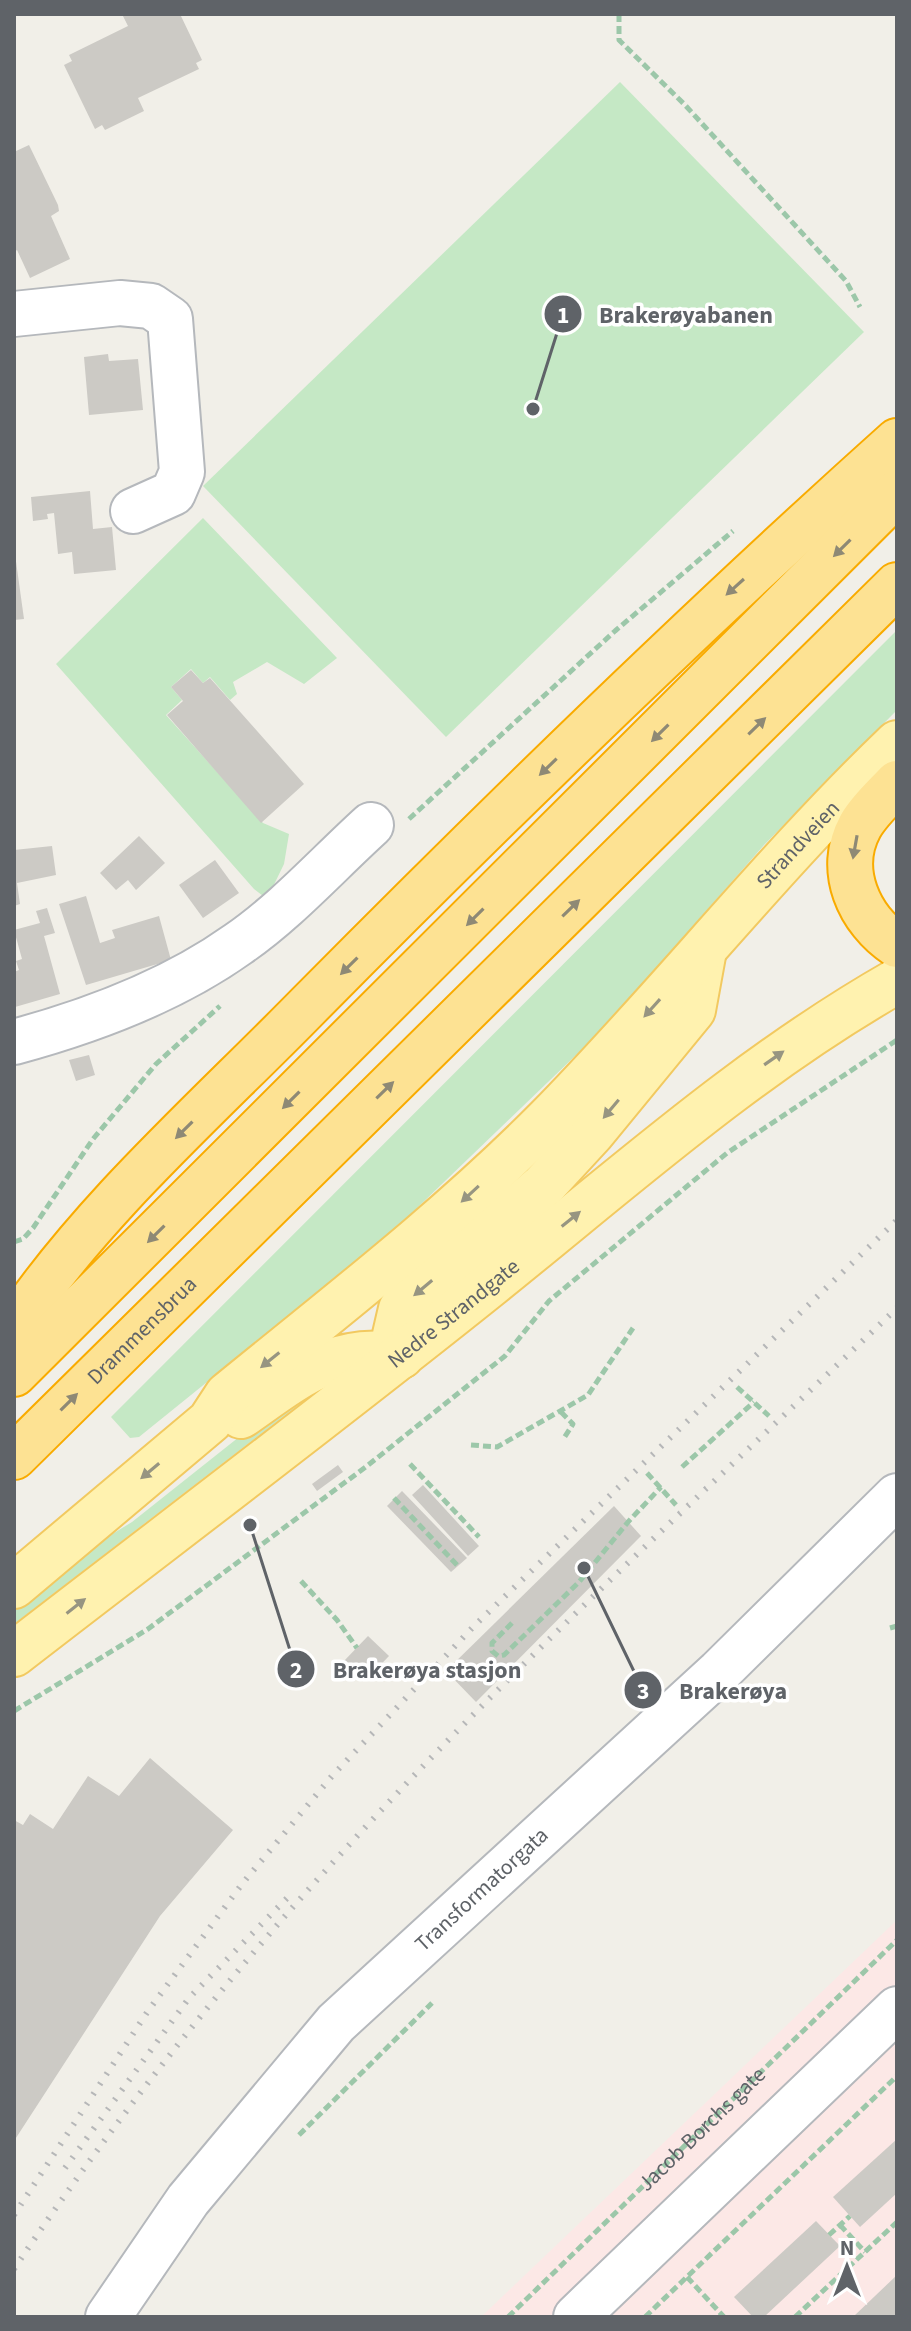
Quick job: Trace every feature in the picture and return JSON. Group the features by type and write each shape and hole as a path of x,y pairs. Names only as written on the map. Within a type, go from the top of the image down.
{"highway":[{"path":"14,1326 98,1216 459,853 720,601 897,441"},
{"path":"14,1374 897,493"},
{"name":"Drammensbrua","path":"14,1457 897,585"},
{"path":"897,783 860,826 853,865 858,904 868,921 897,945"}],"main road":[{"name":"Strandveien","path":"704,950 812,827 897,743"},
{"path":"210,1421 241,1417 333,1359 372,1351 401,1356 395,1335 401,1309 544,1185 592,1133 693,1010 704,950"},
{"path":"14,1586 210,1421 227,1395 451,1211 496,1170 592,1074 704,950"},
{"name":"Nedre Strandgate","path":"14,1654 401,1356 738,1084 814,1031 897,981"}],"street":[{"path":"14,314 120,303 151,306 170,319 182,472 173,493 133,511"},
{"path":"14,1042 115,1008 187,977 261,926 371,825"},
{"name":"Transformatorgata","path":"108,2317 188,2200 336,2023 719,1672 897,1496"},
{"path":"576,2317 897,2009"}],"path":[{"path":"619,14 619,40 685,105 835,270 860,307"},
{"path":"423,805 615,631 740,526"},
{"path":"14,1242 23,1239 33,1228 93,1139 156,1064 217,1009"},
{"path":"14,1711 148,1629 367,1466 505,1356 549,1301 727,1153 897,1040"},
{"path":"471,1445 497,1447 588,1395 633,1328"},
{"path":"737,1387 769,1416"},
{"path":"682,1467 754,1402"},
{"path":"561,1412 573,1424 564,1438"},
{"path":"410,1464 479,1537"},
{"path":"647,1473 676,1505"},
{"path":"512,1623 492,1643 492,1651 498,1656 504,1655 579,1582 661,1487"},
{"path":"394,1498 457,1565"},
{"path":"301,1581 337,1620 357,1648"},
{"name":"Jacob Borchs gate","path":"508,2317 897,1940"},
{"path":"294,2141 432,2003"},
{"path":"645,2317 896,2078"},
{"path":"829,2235 850,2216"},
{"path":"795,2317 897,2222"},
{"path":"840,2225 865,2252"},
{"path":"687,2277 724,2317"}],"shaded area":[{"path":"897,1920 897,2317 481,2317"}],"green space":[{"path":"620,82 864,332 446,737 203,486"},
{"path":"203,518 337,658 304,684 267,662 233,682 237,694 230,700 210,677 203,683 191,669 171,687 182,700 166,715 263,823 289,834 284,864 267,899 254,889 56,664"},
{"path":"897,630 897,710 764,845 601,1031 389,1235 139,1437 130,1438 111,1417"},
{"path":"331,1380 14,1624 14,1603 50,1572 132,1522 297,1391"}],"building":[{"path":"122,14 180,14 202,60 196,63 199,69 138,98 144,111 105,130 102,125 95,129 64,65 72,61 69,55 128,26"},
{"path":"29,145 58,205 59,211 51,216 70,259 30,278 17,250 14,252 14,152"},
{"path":"108,354 109,361 138,359 143,410 89,415 84,357"},
{"path":"90,491 93,529 112,527 116,570 74,574 72,552 58,554 54,513 47,514 48,519 33,521 31,497"},
{"path":"14,547 24,619 14,620"},
{"path":"191,670 203,683 210,678 304,784 261,823 167,715 183,701 171,687"},
{"path":"139,836 165,863 136,890 128,880 116,890 100,873"},
{"path":"52,846 56,875 17,883 20,904 14,906 14,850"},
{"path":"215,860 239,893 203,918 179,885"},
{"path":"86,896 100,943 115,938 112,930 159,916 171,960 86,985 59,904"},
{"path":"47,908 55,933 44,936 60,994 15,1007 14,972 19,970 16,961 22,959 14,930 40,923 36,911"},
{"path":"89,1055 95,1075 76,1081 69,1060"},
{"path":"338,1465 343,1472 317,1491 312,1484"},
{"path":"423,1485 479,1546 468,1556 412,1495"},
{"path":"402,1491 467,1558 451,1572 387,1506"},
{"path":"614,1506 641,1536 476,1702 446,1671"},
{"path":"368,1636 389,1656 365,1681 344,1661"},
{"path":"150,1758 233,1830 160,1916 14,2141 14,1820 23,1825 30,1814 53,1829 88,1776 119,1796"},
{"path":"897,2139 897,2193 860,2227 833,2197"},
{"path":"816,2221 840,2246 764,2317 753,2317 734,2297"},
{"path":"897,2275 897,2317 853,2317"}],"railway":[{"path":"14,2215 148,2011 242,1884 332,1776 474,1626 897,1220"},
{"path":"14,2269 131,2104 258,1947 348,1846 549,1639 897,1308"},
{"path":"65,2168 189,1998 291,1894"}],"place":[{"name":"Brakerøyabanen","path":"533,409"},
{"name":"Brakerøya stasjon","path":"250,1525"},
{"name":"Brakerøya","path":"584,1568"}]}
